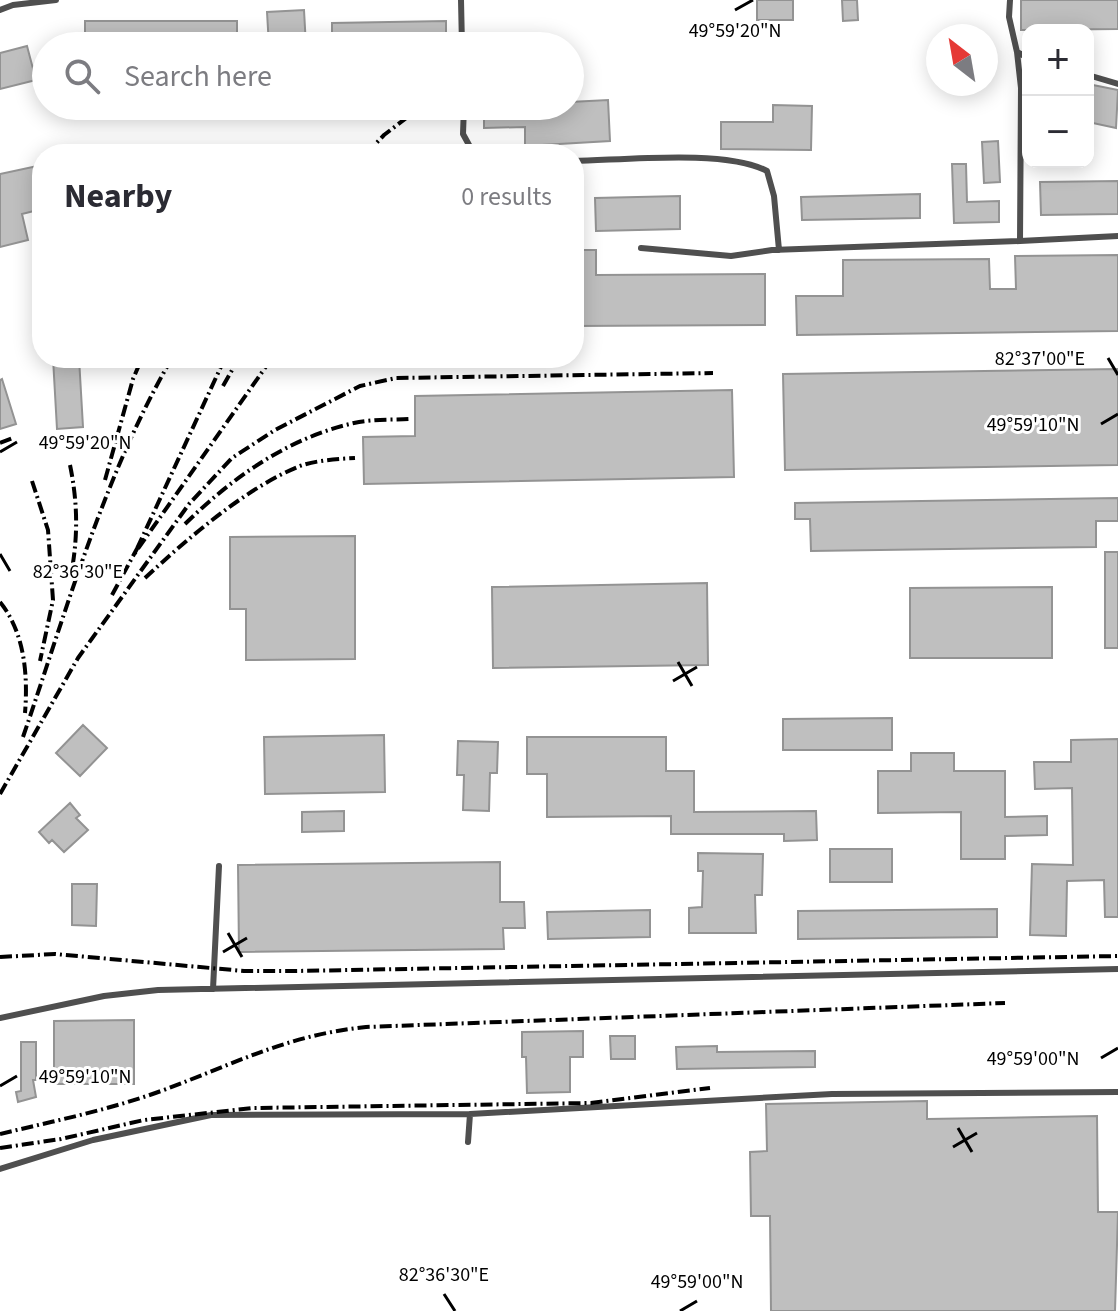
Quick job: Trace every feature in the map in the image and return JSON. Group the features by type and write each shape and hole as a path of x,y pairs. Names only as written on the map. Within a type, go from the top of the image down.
{"lane":[{"path":"0,10 13,5 56,0"},
{"path":"461,0 462,32"},
{"path":"1010,0 1009,17 1021,88 1020,241"},
{"path":"1017,52 1022,55"},
{"path":"1094,77 1118,84"},
{"path":"464,120 463,134 468,144"},
{"path":"584,161 714,158 753,163 767,171 774,196 779,250"},
{"path":"641,248 731,256 779,250 1118,236"},
{"path":"213,989 219,866"},
{"path":"0,1018 104,996 158,990 1118,969"},
{"path":"0,1169 93,1140 211,1115 470,1114 832,1094 1118,1092"},
{"path":"468,1142 470,1114"}],"building":[{"path":"757,0 793,0 793,20 757,20"},
{"path":"842,0 857,0 858,20 843,21"},
{"path":"1021,0 1118,0 1118,29 1094,29 1094,24 1022,24 1021,30"},
{"path":"304,10 305,32 268,32 267,12"},
{"path":"85,21 237,21 237,32 85,32"},
{"path":"446,21 446,32 332,32 332,23"},
{"path":"27,46 32,81 0,89 0,53"},
{"path":"1094,85 1118,90 1116,128 1094,123"},
{"path":"608,100 610,141 525,144 525,127 484,128 484,120 584,120 584,101"},
{"path":"773,105 812,106 811,150 721,149 721,122 773,122"},
{"path":"998,141 1000,182 984,183 982,142"},
{"path":"952,164 966,164 967,202 999,201 999,222 954,223"},
{"path":"32,167 32,212 22,214 28,240 0,247 0,174"},
{"path":"1118,181 1118,214 1041,215 1040,182"},
{"path":"920,194 920,218 802,220 801,197"},
{"path":"680,196 680,229 596,231 595,198"},
{"path":"584,250 596,250 596,275 765,274 765,325 584,326"},
{"path":"1118,255 1118,331 797,335 796,296 843,296 843,260 989,259 990,289 1016,289 1015,256"},
{"path":"54,368 80,368 83,427 57,429"},
{"path":"1118,369 1118,465 785,470 783,374"},
{"path":"0,380 16,424 0,429"},
{"path":"732,390 734,477 364,484 363,437 415,436 415,396"},
{"path":"1118,498 1118,521 1096,521 1096,547 811,551 810,519 795,519 795,503"},
{"path":"355,536 355,659 246,660 246,609 230,609 230,537"},
{"path":"1105,552 1118,552 1118,648 1105,648"},
{"path":"707,583 708,665 493,668 492,587"},
{"path":"1052,587 1052,658 910,658 910,588"},
{"path":"892,718 892,750 783,750 783,719"},
{"path":"83,725 107,748 80,776 56,753"},
{"path":"384,735 385,792 265,794 264,737"},
{"path":"527,737 666,737 666,771 694,771 694,812 816,811 817,840 784,841 784,834 671,834 671,816 547,817 547,774 527,774"},
{"path":"1118,739 1118,917 1105,917 1104,880 1067,881 1066,936 1030,935 1032,864 1073,865 1072,788 1035,789 1034,762 1071,762 1071,740"},
{"path":"458,741 498,742 497,773 490,773 489,811 463,810 464,775 457,775"},
{"path":"911,753 954,753 954,771 1005,771 1005,817 1047,816 1047,835 1005,836 1005,859 961,859 961,812 878,813 878,771 911,771"},
{"path":"70,803 80,815 76,818 88,830 64,852 39,832"},
{"path":"344,811 344,831 302,832 302,812"},
{"path":"830,849 892,849 892,882 830,882"},
{"path":"698,853 763,854 762,895 755,895 756,933 689,933 689,908 702,907 703,871 698,871"},
{"path":"500,862 500,902 524,902 525,928 503,928 504,949 239,952 238,865"},
{"path":"72,884 97,884 96,926 72,925"},
{"path":"997,909 997,937 798,939 798,911"},
{"path":"650,910 650,937 548,939 547,912"},
{"path":"134,1020 134,1084 54,1084 54,1021"},
{"path":"583,1031 583,1057 570,1057 570,1092 527,1093 522,1032"},
{"path":"610,1036 635,1036 635,1059 611,1059"},
{"path":"21,1042 36,1042 36,1080 33,1080 36,1097 18,1102 16,1092 21,1091"},
{"path":"717,1046 717,1052 815,1051 815,1067 677,1069 676,1047"},
{"path":"927,1101 927,1119 1097,1116 1098,1212 1118,1212 1115,1311 771,1311 770,1216 751,1216 750,1152 767,1151 766,1104"}],"railway":[{"path":"375,144 404,120"},
{"path":"105,480 138,368"},
{"path":"23,737 88,543 126,449 167,368"},
{"path":"220,368 135,553 265,368"},
{"path":"223,386 233,368"},
{"path":"0,794 78,658 189,504 232,458 275,430 360,386 396,378 713,373"},
{"path":"185,524 242,475 306,438 354,423 410,419"},
{"path":"0,443 13,438"},
{"path":"145,578 199,531 259,487 300,466 355,458"},
{"path":"70,465 76,514 73,563"},
{"path":"32,481 48,530 53,600 40,661"},
{"path":"112,595 139,545"},
{"path":"0,602 20,641 26,684 25,713"},
{"path":"0,957 55,954 244,971 295,971 1118,956"},
{"path":"0,1134 141,1098 286,1044 366,1027 1005,1003"},
{"path":"0,1148 61,1139 144,1120 253,1108 591,1103 710,1088"}]}
